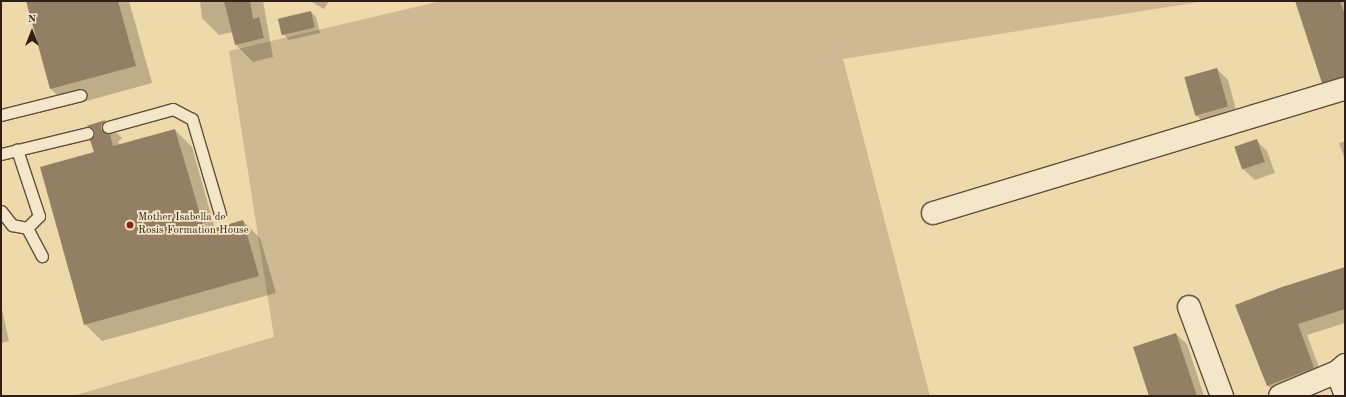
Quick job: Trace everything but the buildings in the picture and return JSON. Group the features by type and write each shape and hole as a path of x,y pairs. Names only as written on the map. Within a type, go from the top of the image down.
{"street":[{"path":"932,213 1345,89"},
{"path":"1189,307 1222,396"},
{"path":"1280,396 1341,369 1345,393"}],"lane":[{"path":"1,115 81,95"},
{"path":"108,127 173,110 192,119 220,214"},
{"path":"1,154 88,133"},
{"path":"18,150 39,216 27,228"},
{"path":"1,211 12,225 27,228"},
{"path":"27,228 42,256"}],"shaded area":[{"path":"441,1 1205,1 843,59 930,396 73,396 274,337 229,51"}],"place":[{"name":"Mother Isabella de Rosis Formation House","path":"130,225"}]}
